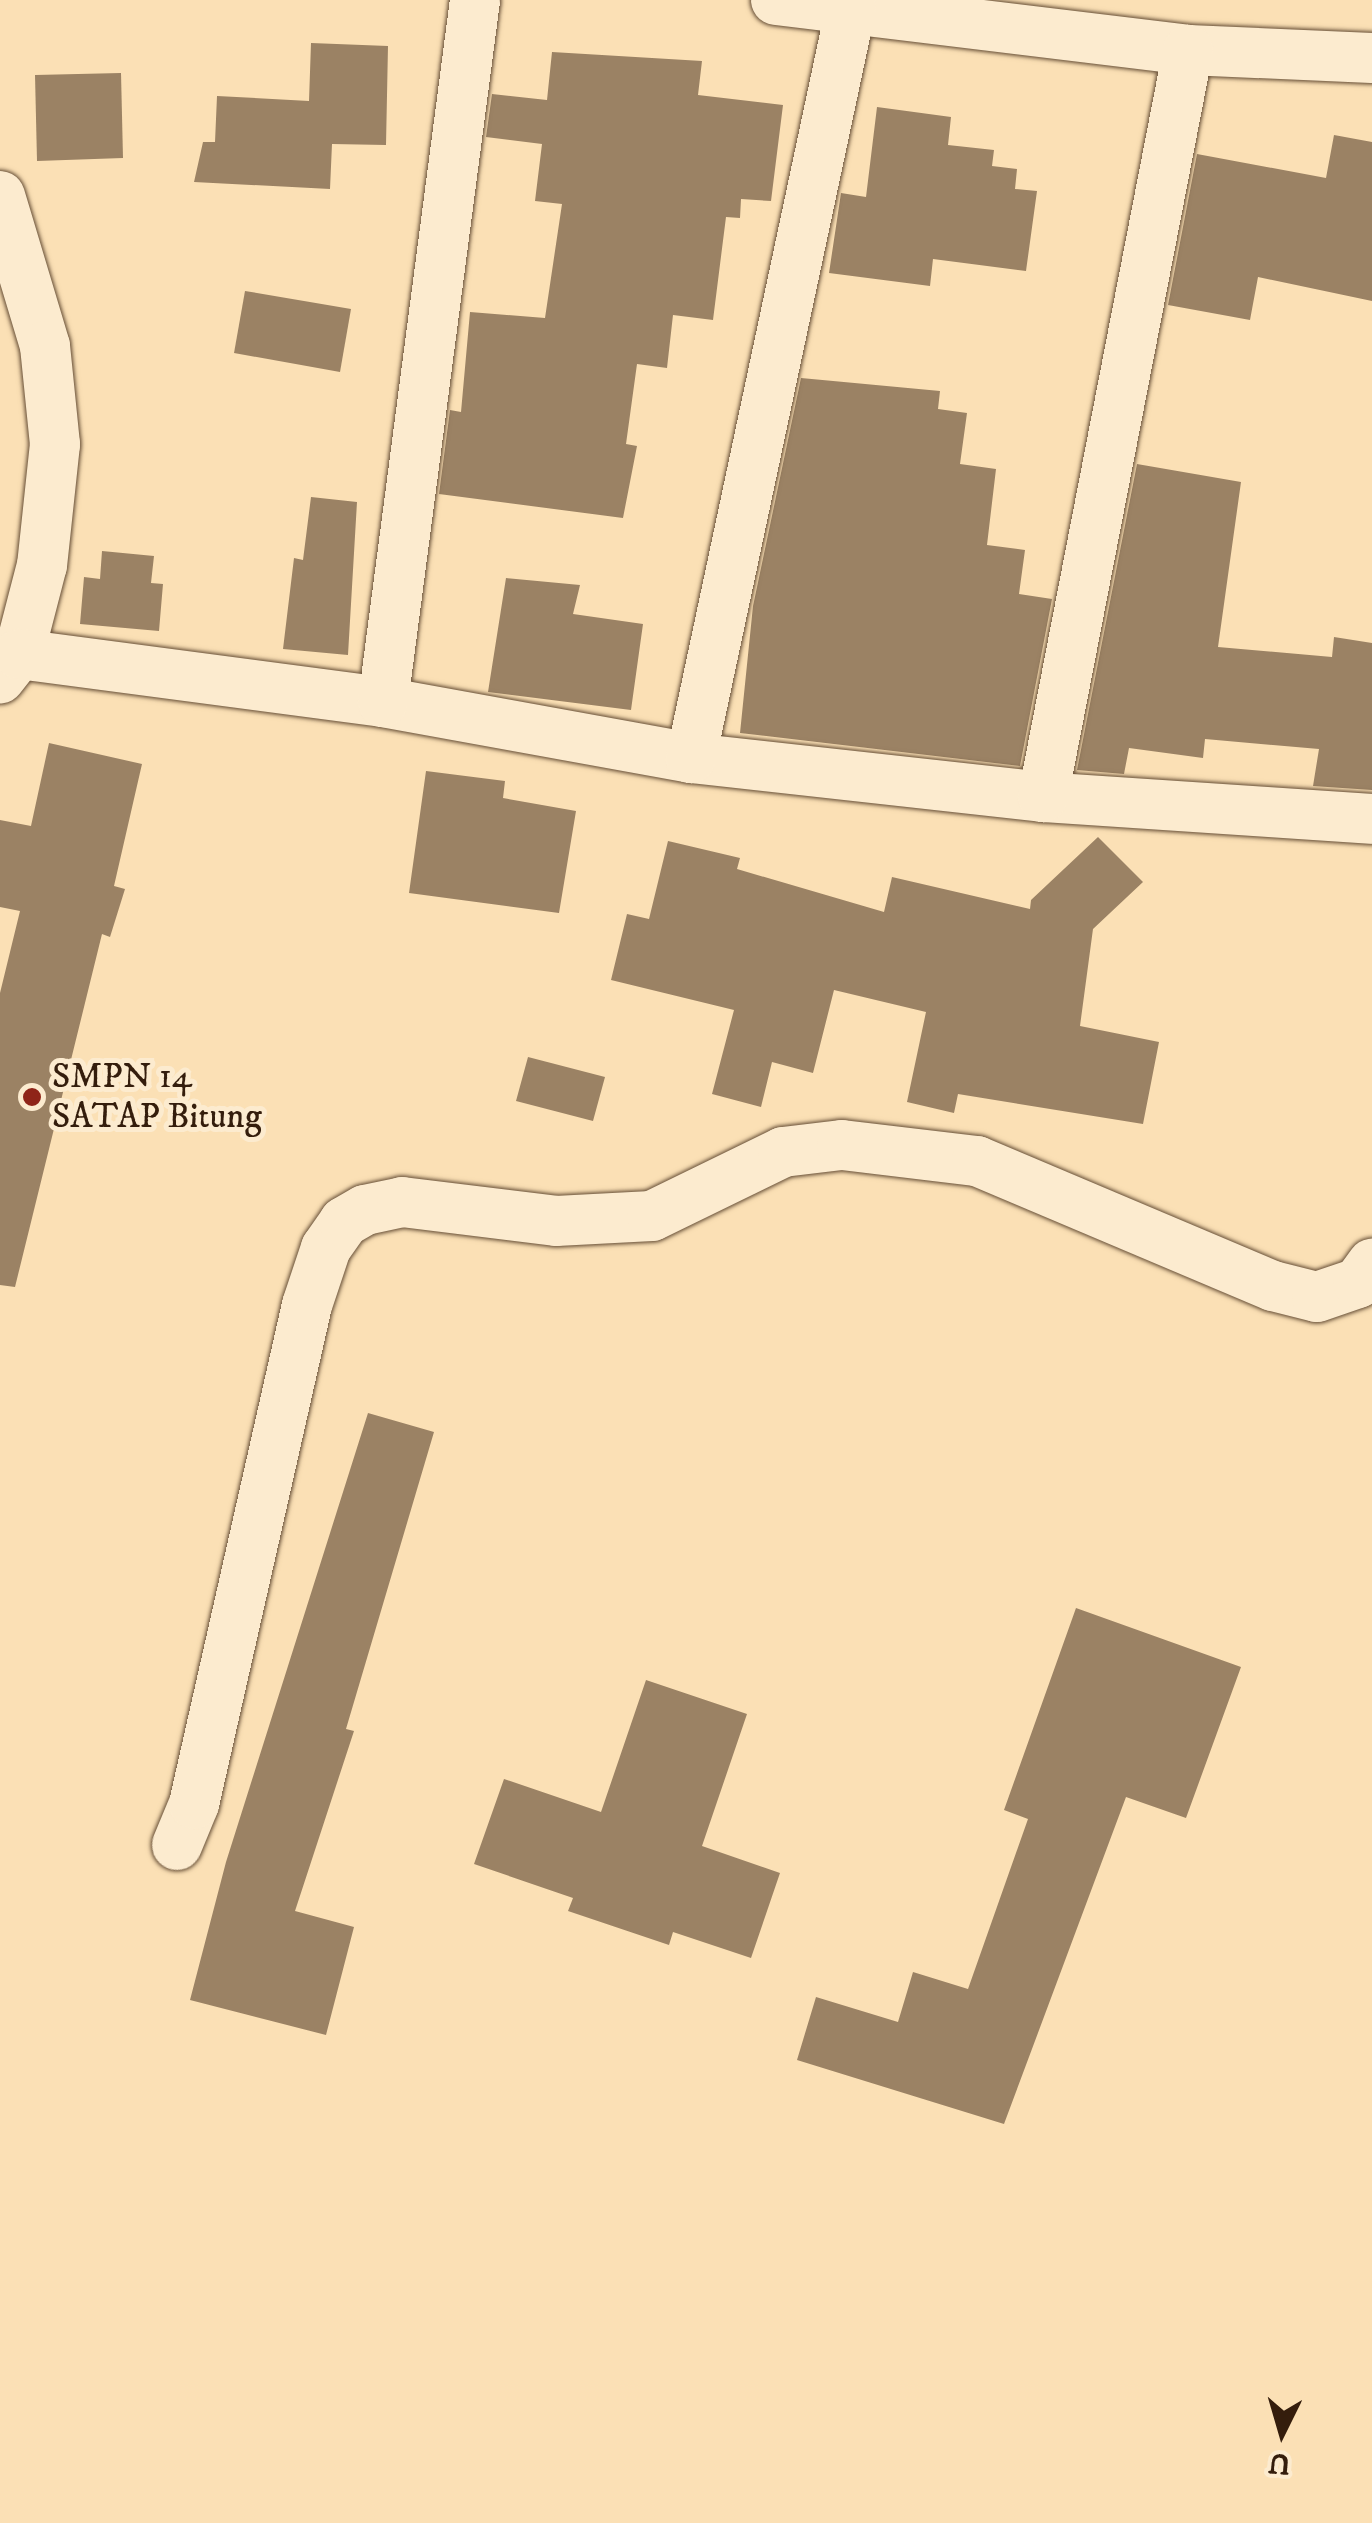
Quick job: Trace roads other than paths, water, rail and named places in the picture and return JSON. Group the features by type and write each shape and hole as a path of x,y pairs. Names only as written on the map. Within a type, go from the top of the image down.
{"street":[{"path":"383,702 475,0"},
{"path":"776,0 1188,50 1372,58"},
{"path":"690,758 851,7"},
{"path":"1043,797 1188,50"},
{"path":"0,196 45,346 55,444 42,565 10,666 383,702 690,758 1043,797 1372,819"},
{"path":"178,1845 194,1804 307,1305 326,1248 344,1222 365,1210 402,1202 556,1221 652,1216 783,1152 880,1148 978,1161 1273,1286 1317,1296 1358,1283 1372,1264"}],"place":[{"name":"SMPN 14 SATAP Bitung","path":"32,1097"}]}
